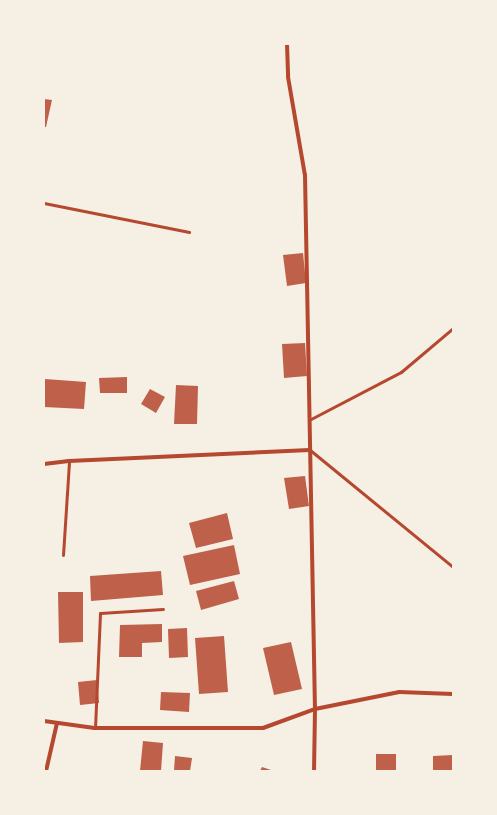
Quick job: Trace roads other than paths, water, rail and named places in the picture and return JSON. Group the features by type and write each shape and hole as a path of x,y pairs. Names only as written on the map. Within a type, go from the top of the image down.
{"street":[{"path":"287,44 288,77 305,176 315,708 314,771"},
{"path":"44,464 69,461 310,450"},
{"path":"44,721 94,728 263,728 315,708 399,692 453,694"},
{"path":"46,771 57,723"}],"lane":[{"path":"44,203 189,232"},
{"path":"309,420 401,372 453,328"},
{"path":"310,450 453,567"},
{"path":"63,555 69,461"},
{"path":"94,728 100,613 163,609"}]}
